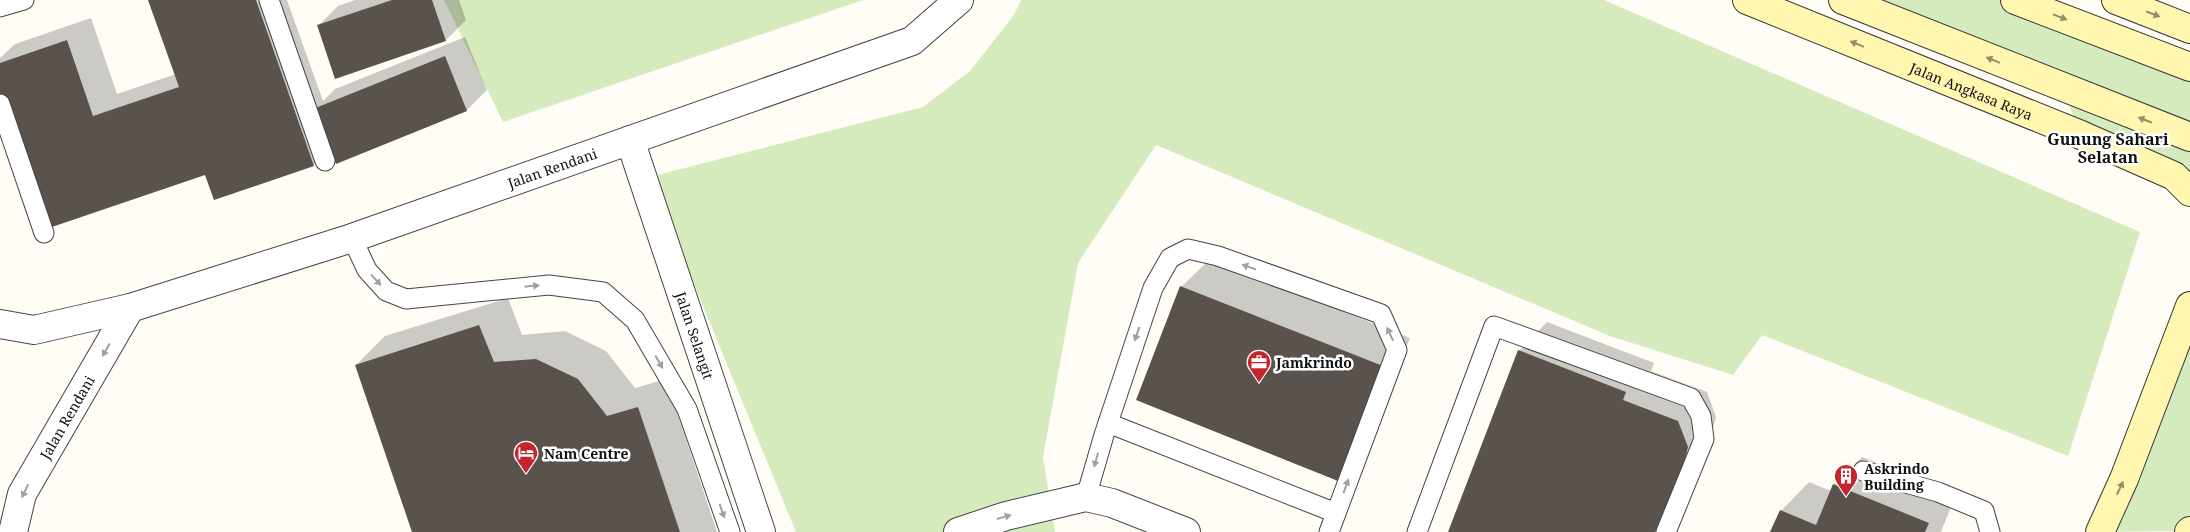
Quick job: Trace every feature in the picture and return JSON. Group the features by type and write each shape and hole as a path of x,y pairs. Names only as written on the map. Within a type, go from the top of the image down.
{"main road":[{"name":"Jalan Angkasa Raya","path":"1747,0 2081,134 2174,176 2190,192"},
{"path":"1843,0 2190,137"},
{"path":"2015,0 2190,68"},
{"path":"2116,0 2190,29"},
{"path":"1890,58 1954,44"},
{"path":"2062,88 2081,134"},
{"path":"2100,532 2124,479 2190,306"}],"street":[{"name":"Jalan Rendani","path":"0,324 34,330 130,308 352,238 912,41 959,0"},
{"name":"Jalan Selangit","path":"630,140 761,532"},
{"name":"Jalan Rendani","path":"13,532 22,494 130,308"},
{"path":"958,532 1006,516 1086,497 1112,503 1186,532"}],"lane":[{"path":"0,7 24,0"},
{"path":"269,0 325,161"},
{"path":"0,104 44,233"},
{"path":"352,238 367,270 386,291 406,299 549,285 603,292 634,320 686,409 730,532"},
{"path":"1086,497 1108,423 1153,288 1170,258 1188,249 1218,256 1381,314 1397,350 1329,532"},
{"path":"1417,532 1494,326 1691,398 1701,416 1704,439 1666,532"},
{"path":"1108,423 1336,513"},
{"path":"1863,471 1938,492 1984,511 1990,532"}],"green space":[{"path":"444,0 863,0 503,122"},
{"path":"1021,0 1604,0 2140,232 2068,456 1762,335 1733,375 1610,336 1156,145 1078,263 1043,457 1055,532 796,532 650,177 923,107 970,71 1014,15"},
{"path":"1843,0 2015,0 2190,67 2190,192 2081,135 2062,87"},
{"path":"2190,298 2190,531 2097,532"}],"building":[{"path":"148,0 256,0 314,166 214,200 205,175 46,229 0,97 0,63 67,40 93,116 179,87"},
{"path":"392,0 432,0 446,41 335,79 317,25"},
{"path":"445,56 467,111 336,164 313,109"},
{"name":"Jamkrindo","path":"1180,286 1383,366 1338,481 1136,400"},
{"name":"Nam Centre","path":"479,325 494,362 536,359 578,379 607,416 638,407 680,532 412,532 355,365"},
{"path":"1518,350 1626,392 1623,400 1678,421 1688,447 1677,490 1655,532 1448,532"},
{"name":"Askrindo Building","path":"1833,484 1929,523 1925,532 1770,532 1780,510 1816,525"}],"place":[{"name":"Jamkrindo","path":"1259,383"},
{"name":"Nam Centre","path":"526,474"},
{"name":"Askrindo Building","path":"1846,497"}],"district":[{"name":"Gunung Sahari Selatan","path":"2108,148"}]}
